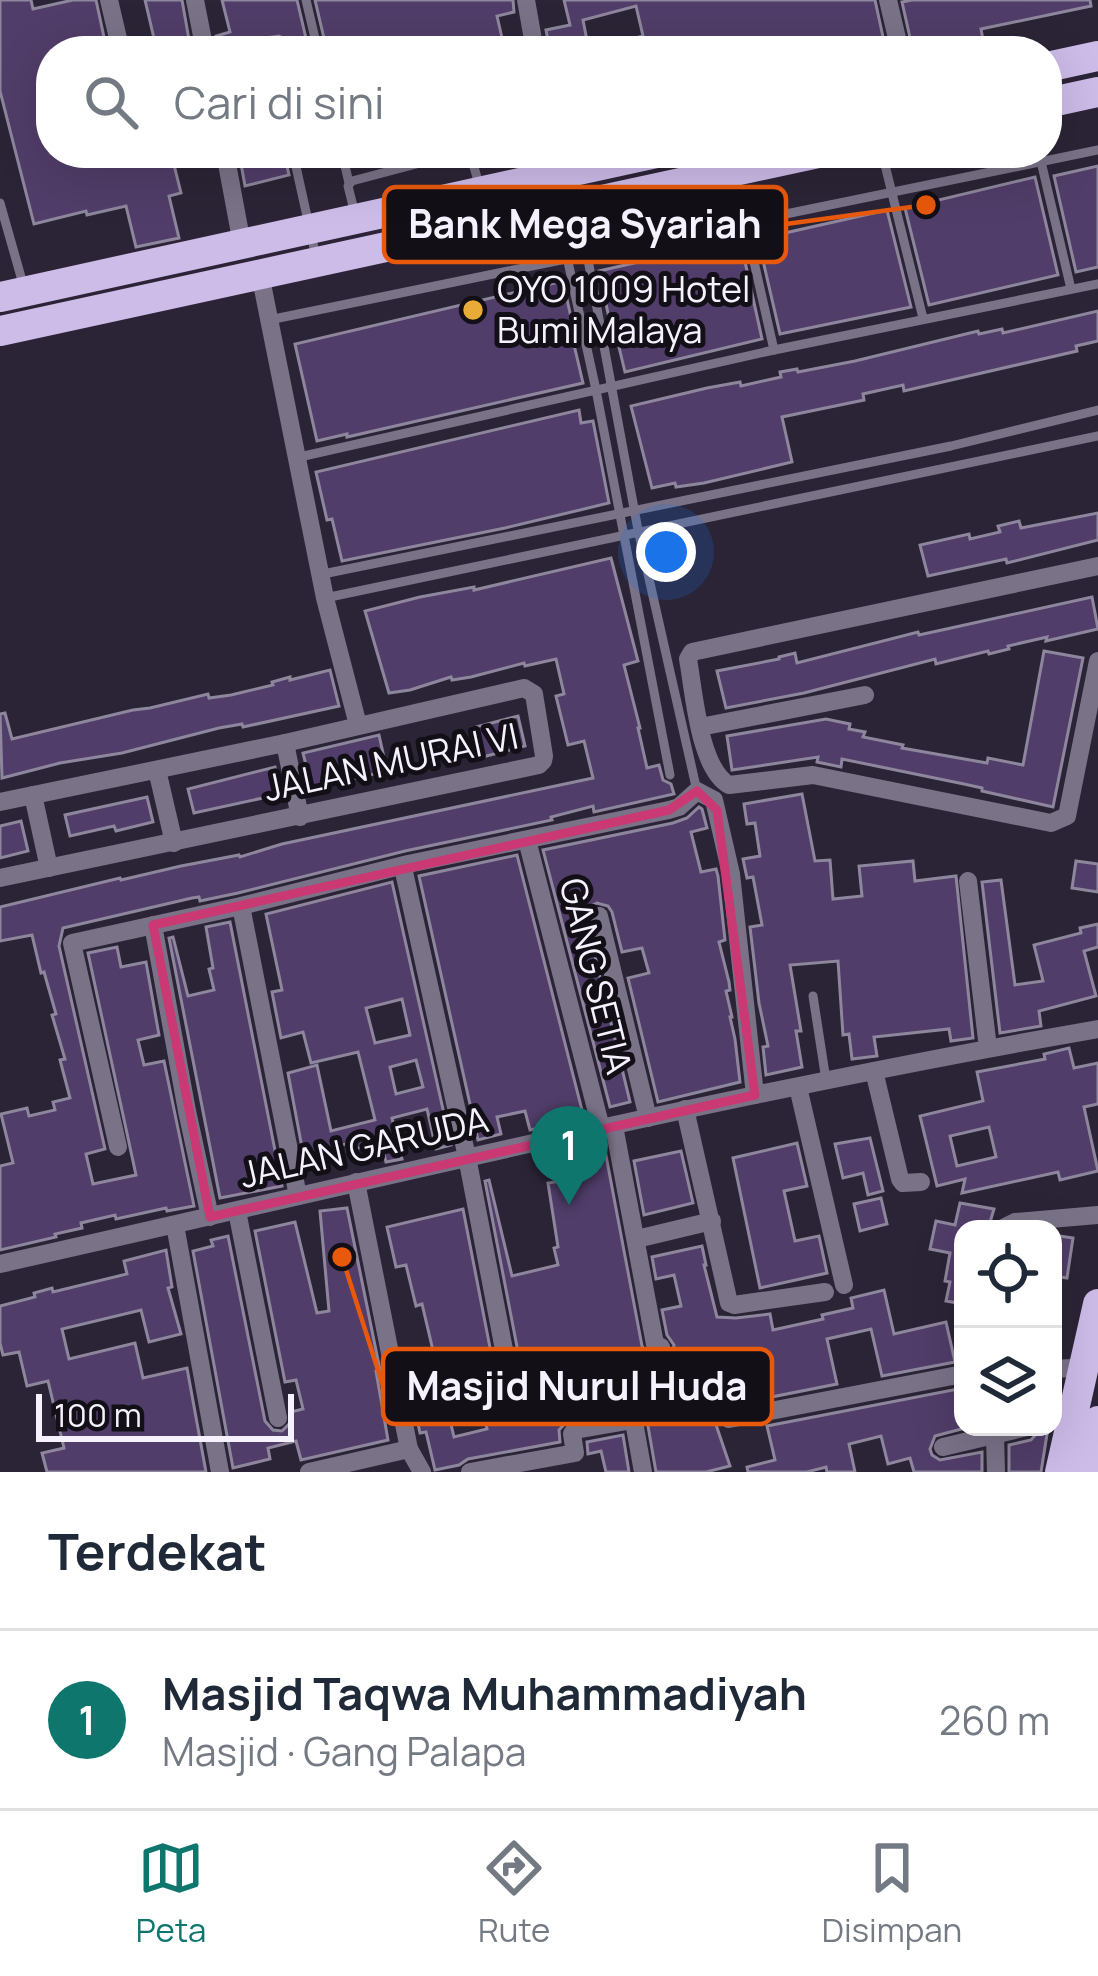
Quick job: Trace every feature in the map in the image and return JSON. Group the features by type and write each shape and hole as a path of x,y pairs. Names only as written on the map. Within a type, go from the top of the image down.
{"main road":[{"path":"1062,64 1098,56"},
{"path":"1062,100 1098,92"},
{"path":"13,294 482,191 544,168"},
{"path":"0,331 568,208 707,168"},
{"path":"1060,1472 1092,1367 1098,1304"},
{"path":"1075,1419 1086,1472"}],"street":[{"path":"110,0 118,36"},
{"path":"195,0 202,36"},
{"path":"526,0 532,36"},
{"path":"888,0 896,36"},
{"path":"228,168 242,244"},
{"path":"260,274 325,598 358,724"},
{"path":"1097,673 1067,816 1051,823 813,775 728,784 711,767 688,659 692,652 1098,566"},
{"name":"JALAN MURAI VI","path":"0,802 528,688 534,694 544,761 0,878"},
{"path":"700,727 865,695"},
{"path":"285,743 300,817"},
{"path":"157,770 174,843"},
{"path":"118,1147 71,943 408,864 669,810 697,790 713,800 731,874 755,1095"},
{"path":"33,795 49,868"},
{"name":"GANG SETIA","path":"527,840 607,1127 655,1344 661,1347"},
{"path":"404,872 506,1360"},
{"path":"968,881 988,1048"},
{"path":"241,906 298,1196"},
{"path":"599,916 648,1118"},
{"path":"153,925 210,1217"},
{"name":"JALAN GARUDA","path":"0,1264 685,1109 1098,1029"},
{"path":"874,1071 900,1179 921,1182"},
{"path":"685,1109 729,1304 834,1288 798,1087"},
{"path":"356,1182 409,1449 422,1472"},
{"path":"237,1211 278,1418"},
{"path":"1036,1220 1098,1215"},
{"path":"645,1238 712,1221"},
{"path":"175,1225 220,1472"},
{"path":"1062,1369 1092,1367"},
{"path":"729,1419 954,1376"},
{"path":"629,1394 643,1472"},
{"path":"470,1472 578,1462 575,1430 633,1420"},
{"path":"943,1447 991,1436"},
{"path":"995,1436 996,1472"},
{"path":"309,1472 409,1449"}],"lane":[{"path":"307,0 315,36"},
{"path":"1062,155 1098,150"},
{"path":"296,168 317,262"},
{"path":"346,168 356,219"},
{"path":"350,183 404,168"},
{"path":"475,168 482,191"},
{"path":"886,168 923,318"},
{"path":"268,320 999,168"},
{"path":"1043,168 1071,290"},
{"path":"0,202 13,294"},
{"path":"568,208 587,253 638,530 697,790"},
{"path":"568,208 567,258 670,775"},
{"path":"745,222 774,350"},
{"path":"296,458 774,350 1098,284"},
{"path":"321,575 951,446 1098,410"},
{"path":"325,598 1098,436"},
{"path":"951,446 956,468"},
{"path":"649,664 666,659"},
{"path":"813,996 826,1081"}],"highlighted area":[{"path":"697,791 717,810 755,1095 210,1217 153,925 669,810"}],"building":[{"path":"0,0 31,0 33,9 96,0 104,36 36,36 36,168 175,168 181,193 169,196 179,238 136,247 126,206 34,224 0,91"},
{"path":"145,0 182,0 188,36 153,36"},
{"path":"222,0 297,0 305,36 216,36 230,32"},
{"path":"315,0 513,0 514,12 497,16 502,36 323,36"},
{"path":"564,0 875,0 883,36 643,36 636,6 583,20 586,36 547,36 546,30 570,25"},
{"path":"1090,0 1091,6 981,29 982,36 910,36 902,2"},
{"path":"1098,166 1098,267 1076,272 1054,176"},
{"path":"242,168 287,168 289,175 245,186"},
{"path":"1035,177 1058,275 929,305 905,208"},
{"path":"887,210 911,307 780,334 758,239"},
{"path":"740,239 762,339 625,372 599,271"},
{"path":"563,281 583,383 317,441 295,344"},
{"path":"1098,311 1098,341 1076,346 1077,351 904,391 903,385 863,394 864,400 782,417 792,462 704,483 652,488 631,406 740,382 741,386 781,377 780,372 855,361 978,331 1002,329 1003,333"},
{"path":"579,410 581,423 593,421 609,503 342,561 316,472"},
{"path":"1098,513 1098,540 1007,563 1006,559 928,576 920,545 1000,532 998,526 1019,521 1021,528"},
{"path":"611,558 638,661 624,665 647,768 659,765 674,794 594,812 593,806 552,820 238,893 200,901 192,898 63,928 59,946 105,1149 86,1154 93,1184 136,1175 88,953 117,947 121,967 146,962 159,1035 138,1040 144,1065 164,1061 194,1206 116,1219 115,1215 81,1223 82,1228 56,1237 0,1250 0,1166 13,1163 1,1114 27,1108 29,1116 55,1110 53,1102 70,1098 52,1015 56,1014 32,935 0,941 0,907 593,778 584,741 568,745 556,696 564,694 556,659 389,693 365,611"},
{"path":"1092,597 1098,629 936,664 935,659 726,708 717,671 795,653 797,663 918,632"},
{"path":"1044,651 1083,658 1053,807 842,759 841,767 817,762 818,757 732,770 727,736 826,719 850,724 849,729 865,732 863,737 902,748 1023,765"},
{"path":"330,670 339,706 2,778 0,714 5,713 12,739"},
{"path":"518,716 525,746 479,758 472,728"},
{"path":"379,735 387,771 312,789 303,753"},
{"path":"275,767 281,794 194,813 188,789"},
{"path":"802,794 815,861 830,860 833,899 862,896 859,866 913,861 915,881 956,876 973,1038 951,1041 949,1029 874,1037 877,1056 852,1059 849,1034 843,1035 838,961 790,965 802,1067 766,1075 763,1047 768,1046 750,927 762,925 753,877 747,878 743,859 760,856 755,823 747,824 744,804"},
{"path":"147,797 153,822 70,836 65,815"},
{"path":"699,807 707,828 691,832 701,872 716,869 718,876 725,940 719,942 729,982 726,991 740,1082 658,1102 628,978 649,973 642,948 622,952 612,912 597,903 589,907 586,919 630,1102 610,1107 543,850 673,823"},
{"path":"21,821 28,851 0,858 0,826"},
{"path":"517,855 584,1118 530,1130 525,1111 497,1117 501,1134 478,1140 419,876"},
{"path":"1076,861 1098,864 1098,892 1072,888"},
{"path":"1001,880 1015,985 1043,981 1034,945 1098,924 1098,947 1084,951 1096,996 1039,1011 1041,1026 1000,1033 982,882"},
{"path":"392,882 451,1145 436,1149 427,1109 392,1118 402,1159 386,1162 381,1142 347,1151 346,1144 303,1153 288,1073 317,1065 331,1131 375,1120 358,1052 311,1063 303,1032 281,1038 272,992 282,990 266,914","holes":["402,999 410,1035 375,1043 366,1008","416,1060 423,1087 396,1094 390,1067"]},
{"path":"230,922 282,1186 220,1198 169,938 173,937 188,996 214,990 206,927"},
{"path":"1069,1048 1074,1068 1098,1063 1098,1104 1084,1107 1098,1171 1060,1180 1058,1172 962,1193 965,1179 937,1186 920,1116 983,1101 977,1072 1045,1059 1044,1054","holes":["989,1127 996,1157 957,1166 950,1136"]},
{"path":"870,1138 883,1191 868,1195 863,1173 843,1178 835,1144"},
{"path":"797,1143 807,1186 784,1191 795,1241 819,1236 827,1273 760,1288 733,1158"},
{"path":"604,1145 642,1346 649,1356 663,1360 672,1354 674,1345 662,1310 681,1306 674,1275 656,1279 652,1257 702,1246 717,1317 770,1314 773,1330 823,1319 822,1315 853,1308 851,1298 884,1290 894,1334 946,1322 954,1362 882,1376 871,1329 827,1339 837,1384 726,1406 712,1413 730,1466 706,1472 656,1472 642,1392 638,1384 628,1381 616,1391 618,1409 571,1417 559,1430 560,1442 435,1470 412,1396 420,1394 413,1364 435,1359 422,1304 416,1306 406,1265 396,1267 387,1227 463,1209 493,1363 501,1372 510,1373 519,1357 485,1181 489,1180 512,1276 558,1265 548,1183 582,1178 577,1157 597,1152 595,1147","holes":["608,1352 616,1388 563,1401 555,1365","475,1378 487,1429 454,1437 442,1386"]},
{"path":"681,1151 693,1203 644,1215 634,1161"},
{"path":"881,1198 887,1224 860,1231 854,1204"},
{"path":"960,1203 994,1209 991,1220 956,1220"},
{"path":"347,1208 380,1370 376,1371 388,1440 301,1460 296,1441 268,1448 270,1459 233,1468 193,1251 228,1236 265,1421 273,1430 282,1431 290,1423 291,1412 303,1409 296,1380 285,1382 255,1231 295,1222 317,1313 329,1311 320,1211"},
{"path":"936,1221 954,1225 954,1302 946,1301 950,1253 930,1249"},
{"path":"1062,1236 1073,1238 1067,1278 1062,1277"},
{"path":"166,1250 172,1287 168,1288 181,1334 149,1342 141,1310 62,1329 69,1359 135,1343 143,1378 187,1368 206,1472 47,1472 42,1453 64,1448 48,1381 27,1386 19,1352 3,1355 0,1306 52,1288 53,1292 127,1274 124,1261"},
{"path":"954,1390 954,1431 935,1436 932,1455 940,1460 982,1452 982,1472 914,1472 910,1458 888,1464 881,1436 849,1444 855,1472 827,1472 826,1467 807,1472 748,1472 747,1467 775,1460 767,1426"},
{"path":"623,1435 629,1472 606,1472 601,1451 588,1454 587,1442"},
{"path":"1047,1436 1041,1472 1009,1472 1009,1445"}],"place":[{"name":"Bank Mega Syariah","path":"926,205"},
{"name":"OYO 1009 Hotel Bumi Malaya","path":"473,310"},
{"name":"Masjid Taqwa Muhammadiyah","path":"569,1205"},
{"name":"Masjid Nurul Huda","path":"342,1257"}]}
